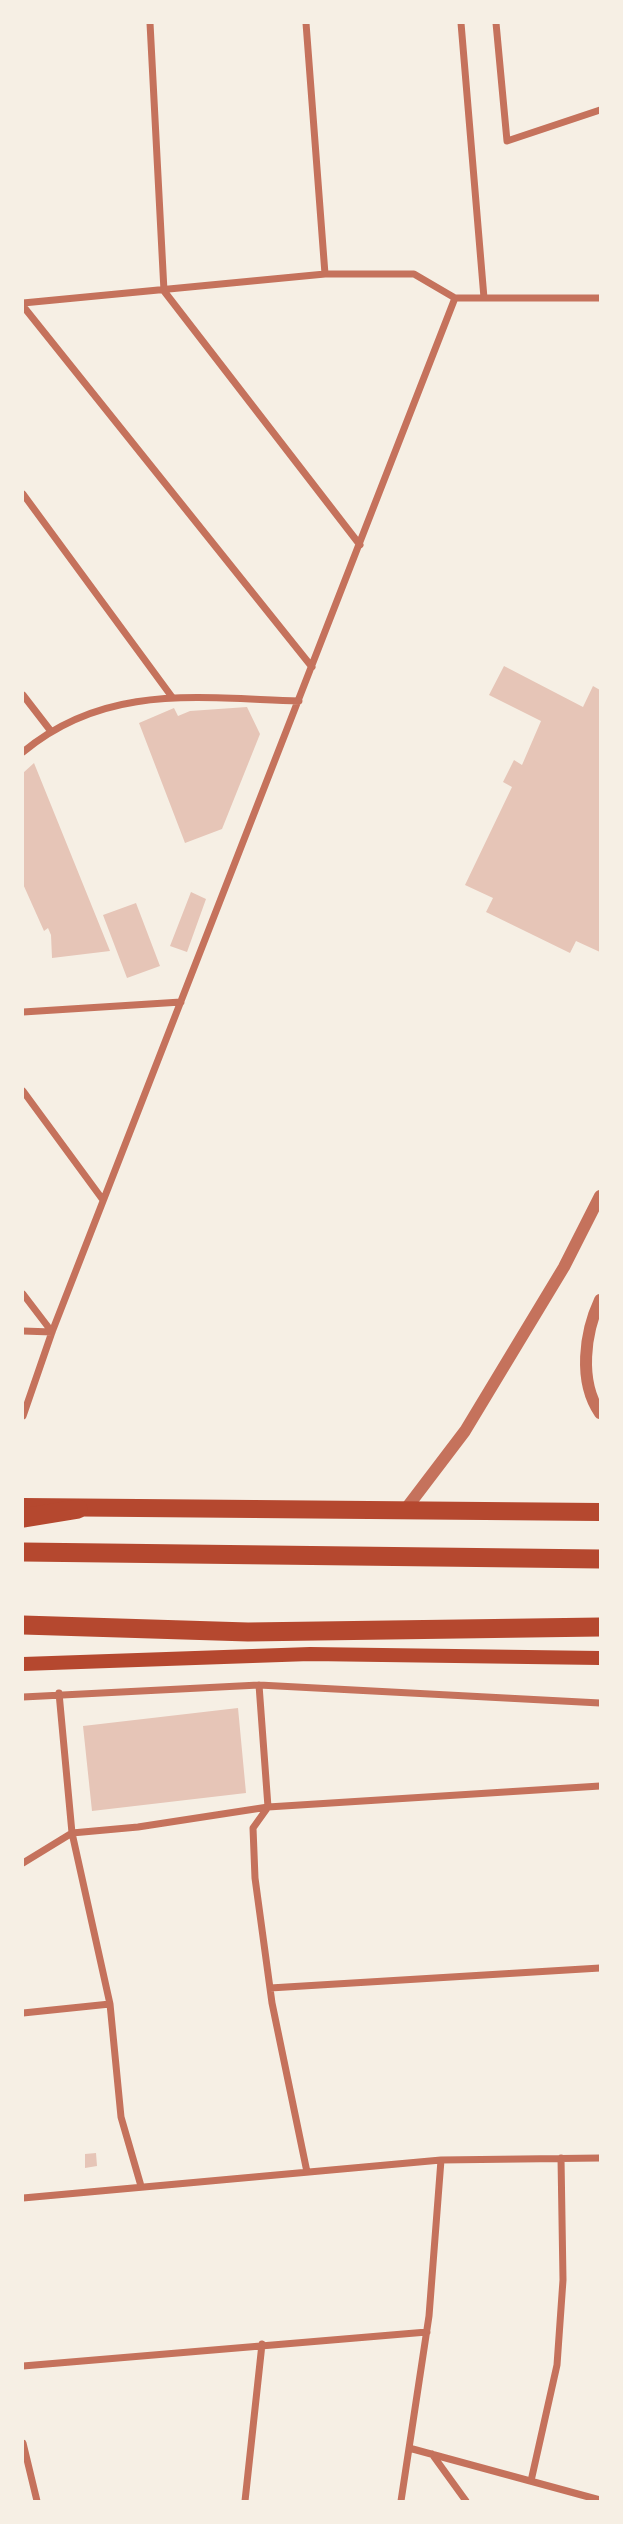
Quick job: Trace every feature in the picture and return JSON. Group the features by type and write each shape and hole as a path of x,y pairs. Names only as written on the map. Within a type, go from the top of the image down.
{"highway":[{"path":"23,1518 78,1509"},
{"path":"23,1552 600,1559"},
{"path":"23,1625 248,1632 600,1627"},
{"path":"23,1636 83,1626"}],"main road":[{"path":"23,1507 600,1512"},
{"path":"23,1664 310,1654 600,1658"}],"street":[{"path":"150,23 164,291 360,545"},
{"path":"306,23 325,275"},
{"path":"461,23 484,298"},
{"path":"496,23 508,141 600,110"},
{"path":"23,305 325,275 414,274 455,298 600,298"},
{"path":"23,1416 103,1200 455,298"},
{"path":"23,305 312,667"},
{"path":"23,494 172,697"},
{"path":"23,695 50,730"},
{"path":"23,752 50,730 103,707 172,697 299,701"},
{"path":"23,1012 181,1002"},
{"path":"23,1091 103,1200"},
{"path":"405,1510 465,1431 564,1267 600,1196"},
{"path":"23,1294 52,1332"},
{"path":"600,1300 591,1321 586,1349 591,1392 600,1413"},
{"path":"23,1331 52,1332"},
{"path":"259,1685 268,1807 253,1828 255,1878 270,1988 307,2172"},
{"path":"23,1697 59,1693 259,1685 600,1703"},
{"path":"59,1693 72,1833 110,2004 121,2117 141,2186"},
{"path":"23,1863 72,1833 138,1827 268,1807 600,1786"},
{"path":"270,1988 600,1968"},
{"path":"23,2013 110,2004"},
{"path":"531,2482 557,2365 563,2280 561,2158"},
{"path":"23,2198 441,2160 600,2158"},
{"path":"401,2501 427,2332 441,2160"},
{"path":"23,2366 427,2332"},
{"path":"245,2501 262,2344"},
{"path":"23,2443 37,2501"},
{"path":"409,2448 600,2500"},
{"path":"432,2454 466,2501"}],"building":[{"path":"504,666 583,707 593,686 600,690 600,952 576,941 570,953 486,912 493,898 465,885 512,787 503,782 514,760 522,765 541,721 489,695"},
{"path":"247,707 260,734 222,829 185,843 139,723 174,708 178,716 190,711"},
{"path":"34,763 110,951 52,958 51,935 48,928 44,931 23,884 23,773"},
{"path":"191,892 206,899 187,952 170,946"},
{"path":"136,903 160,966 127,978 103,915"},
{"path":"238,1708 246,1793 92,1811 83,1726"},
{"path":"96,2153 97,2166 85,2168 85,2154"}]}
